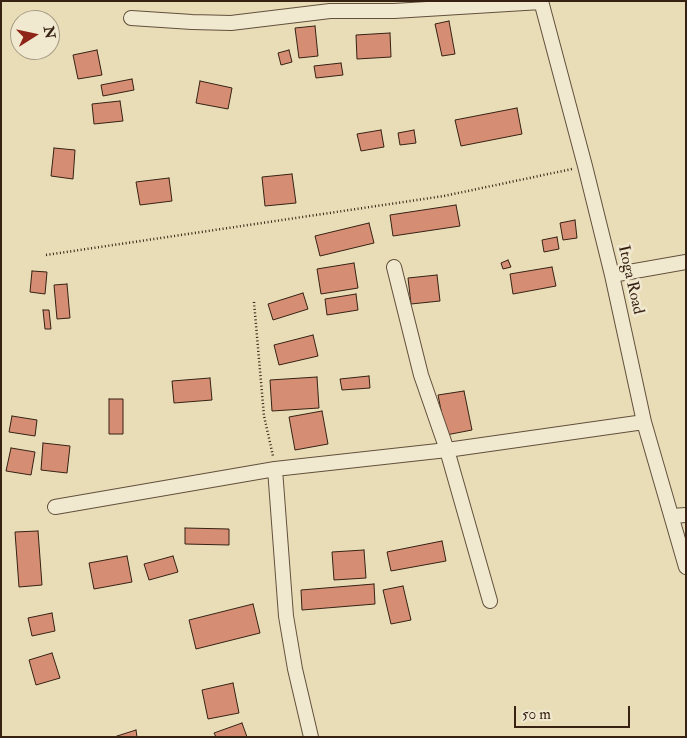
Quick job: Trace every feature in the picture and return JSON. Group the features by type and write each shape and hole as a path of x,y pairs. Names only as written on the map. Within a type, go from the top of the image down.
{"street":[{"path":"130,18 231,23 329,6 394,11 541,1"},
{"name":"Itoga Road","path":"541,1 612,275 644,422 679,516 686,567"},
{"path":"612,275 686,262"},
{"path":"394,267 421,375 447,450 490,601"},
{"path":"55,507 275,469 447,450 644,422"},
{"path":"275,469 286,616 295,669 311,737"}],"path":[{"path":"46,256 444,196 585,166"},
{"path":"254,302 264,416 275,469"}],"building":[{"path":"449,21 455,54 442,56 435,24"},
{"path":"315,26 318,56 299,58 295,28"},
{"path":"390,33 391,57 357,59 356,35"},
{"path":"97,50 102,75 78,79 73,55"},
{"path":"289,50 292,62 281,65 278,53"},
{"path":"341,63 343,75 316,78 314,66"},
{"path":"132,79 134,90 103,96 101,85"},
{"path":"200,81 232,88 228,109 196,103"},
{"path":"120,101 123,121 94,124 92,104"},
{"path":"517,108 522,134 461,146 455,120"},
{"path":"381,130 384,147 361,151 357,134"},
{"path":"414,130 416,143 400,145 398,133"},
{"path":"54,148 75,150 73,179 51,176"},
{"path":"292,174 296,203 265,206 262,177"},
{"path":"169,178 172,201 140,205 136,182"},
{"path":"456,205 460,226 393,236 390,215"},
{"path":"575,220 577,238 563,240 560,223"},
{"path":"369,223 374,243 320,256 315,236"},
{"path":"557,237 559,249 544,252 542,240"},
{"path":"508,260 511,267 503,269 501,263"},
{"path":"354,263 358,288 321,294 317,269"},
{"path":"552,267 556,286 513,294 510,274"},
{"path":"32,271 47,272 45,294 30,292"},
{"path":"437,275 440,301 411,304 408,278"},
{"path":"67,284 70,318 57,319 54,285"},
{"path":"303,293 308,309 273,320 268,304"},
{"path":"356,294 358,310 327,315 325,299"},
{"path":"43,310 49,310 51,329 45,329"},
{"path":"313,335 318,356 279,365 274,345"},
{"path":"369,376 370,388 342,390 340,379"},
{"path":"317,377 319,408 272,411 270,380"},
{"path":"210,378 212,400 174,403 172,381"},
{"path":"464,391 472,430 446,435 438,395"},
{"path":"109,399 123,399 123,434 109,434"},
{"path":"322,411 328,444 295,450 289,417"},
{"path":"12,416 37,420 35,436 9,432"},
{"path":"43,443 70,446 67,473 41,470"},
{"path":"11,448 35,452 31,475 6,471"},
{"path":"185,528 229,529 229,545 185,544"},
{"path":"38,531 42,585 19,587 15,532"},
{"path":"442,541 446,561 391,571 387,552"},
{"path":"364,550 366,578 334,580 332,552"},
{"path":"127,556 132,582 94,589 89,563"},
{"path":"173,556 178,572 149,580 144,564"},
{"path":"374,584 375,604 302,610 301,590"},
{"path":"403,586 411,620 391,624 383,590"},
{"path":"253,604 260,633 196,649 189,620"},
{"path":"52,613 55,631 32,636 28,618"},
{"path":"52,653 60,678 36,685 29,660"},
{"path":"233,683 239,713 208,719 202,690"},
{"path":"242,723 247,737 216,737 214,733"},
{"path":"136,730 137,737 114,737"}]}
